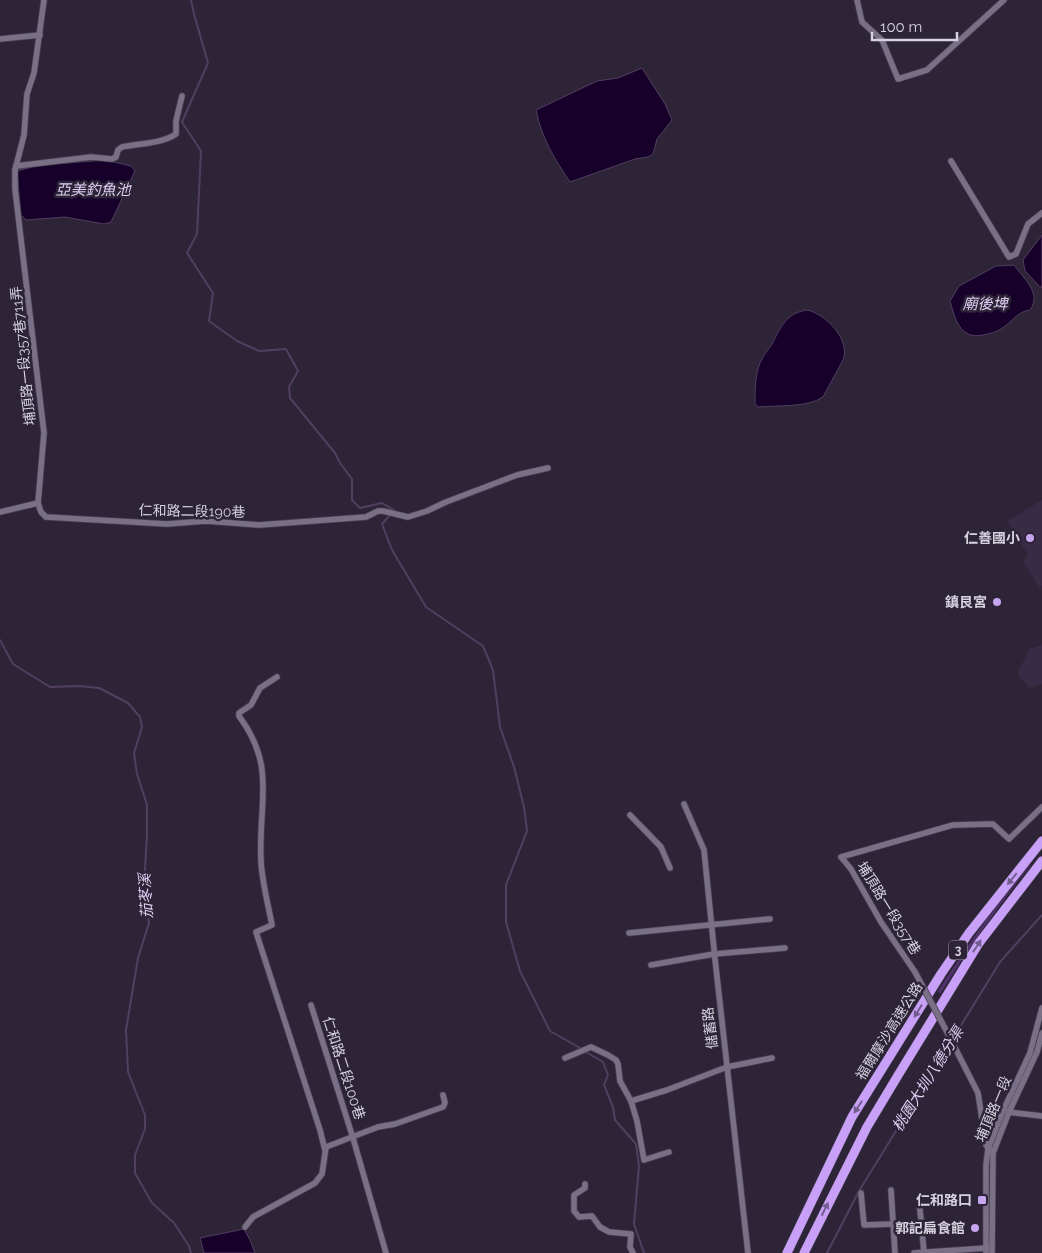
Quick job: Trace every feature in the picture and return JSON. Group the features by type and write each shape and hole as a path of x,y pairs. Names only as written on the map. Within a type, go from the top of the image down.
{"highway":[{"name":"福爾摩沙高速公路","path":"788,1253 852,1117 941,974 974,926 1042,841"},
{"path":"1030,856 1041,862"},
{"name":"3","path":"804,1253 863,1135 897,1077 979,943 1041,862"}],"street":[{"name":"埔頂路一段357巷711弄","path":"38,503 44,433 15,189 16,166 24,135 27,94 34,73 44,0"},
{"path":"857,0 862,22 882,40 898,79 928,70 1004,0"},
{"path":"0,39 40,35"},
{"path":"16,166 91,157 112,160 122,147 171,138 176,134 176,121 182,96"},
{"path":"950,161 1009,257 1016,254 1028,224 1042,213"},
{"name":"仁和路二段190巷","path":"38,503 41,512 46,517 167,524 206,521 259,525 366,517 378,511 408,517 517,475 548,468"},
{"path":"0,512 38,503"},
{"path":"245,1226 253,1217 315,1182 322,1174 325,1150 256,932 272,926 261,862 264,788 262,763 255,742 238,716 239,713 251,705 260,688 277,678"},
{"name":"儲蓄路","path":"684,804 704,850 748,1253"},
{"name":"埔頂路一段357巷","path":"991,1151 986,1145 978,1093 947,1032 915,972 881,922 851,869 841,857 953,826 993,824 1008,839 1042,807"},
{"path":"630,815 660,847 670,868"},
{"path":"629,934 770,918"},
{"path":"651,965 714,954 785,948"},
{"name":"仁和路二段100巷","path":"311,1005 354,1138 386,1253"},
{"name":"埔頂路一段","path":"989,1250 991,1151 1030,1053 1042,1008"},
{"name":"埔頂路一段","path":"1006,1112 1037,1052 1042,1033"},
{"path":"565,1058 591,1047 616,1060 620,1082 631,1101 644,1160 668,1152"},
{"path":"631,1101 667,1090 727,1067 772,1058"},
{"name":"仁和路二段100巷","path":"325,1150 331,1144 354,1138 378,1127 395,1124 443,1107 445,1103 443,1096"},
{"path":"1006,1112 1042,1116"},
{"path":"585,1184 585,1188 574,1195 574,1211 579,1217 592,1216 600,1227 609,1232 631,1234 630,1247 633,1253"},
{"path":"891,1190 895,1253"},
{"path":"861,1193 864,1225 922,1223"},
{"path":"919,1200 924,1252"},
{"path":"914,1253 989,1250"}],"shaded area":[{"name":"仁善國小","path":"1042,500 1042,586 1039,587 1023,562 1028,555 1007,521"},
{"path":"1042,645 1042,684 1029,688 1023,679 1020,679 1018,673 1029,649"},
{"path":"1029,864 1030,866 983,929 940,994 938,991 971,942"}],"water":[{"path":"642,68 665,104 672,120 657,139 653,154 570,182 549,148 536,110 597,81 618,78"},
{"name":"亞美釣魚池","path":"106,160 131,166 135,171 111,222 104,224 65,217 26,220 21,215 17,171 40,165"},
{"name":"廟後埤","path":"1042,235 1042,287 1040,287 1025,271 1023,260"},
{"name":"廟後埤","path":"1014,265 1033,292 1033,304 1030,310 1018,315 1001,329 992,333 975,336 964,331 954,315 950,301 959,286 996,266"},
{"path":"807,310 822,317 835,329 843,344 845,352 843,360 823,397 816,401 792,405 758,407 755,404 755,386 760,362 785,322 794,314"},
{"path":"244,1229 255,1253 204,1253 200,1238"}],"waterway":[{"path":"191,0 208,63 182,122 201,151 197,234 187,253 213,293 209,321 237,341 259,351 286,349 298,371 289,387 290,398 335,453 352,479 352,500 360,508 382,503 393,511"},
{"path":"390,515 382,524 392,550 426,607 483,646 493,670 500,727 514,767 524,807 527,831 506,885 506,922 520,971 550,1031 582,1049"},
{"name":"茄苳溪","path":"0,640 13,664 50,687 80,686 99,688 128,703 140,717 142,727 134,753 137,774 147,805 144,886 149,923 138,958 126,1030 128,1072 145,1115 145,1129 135,1155 135,1173 152,1203 174,1223 189,1246 191,1253"},
{"name":"桃園大圳八德分渠","path":"827,1253 859,1191 1000,962 1042,915"},
{"path":"586,1052 603,1062 608,1075 604,1085 613,1107 615,1120 636,1144 639,1166 634,1224 644,1253"}],"place":[{"name":"仁善國小","path":"1030,538"},
{"name":"鎮艮宮","path":"997,602"},
{"name":"仁和路口","path":"982,1200"},
{"name":"郭記扁食館","path":"975,1228"}]}
